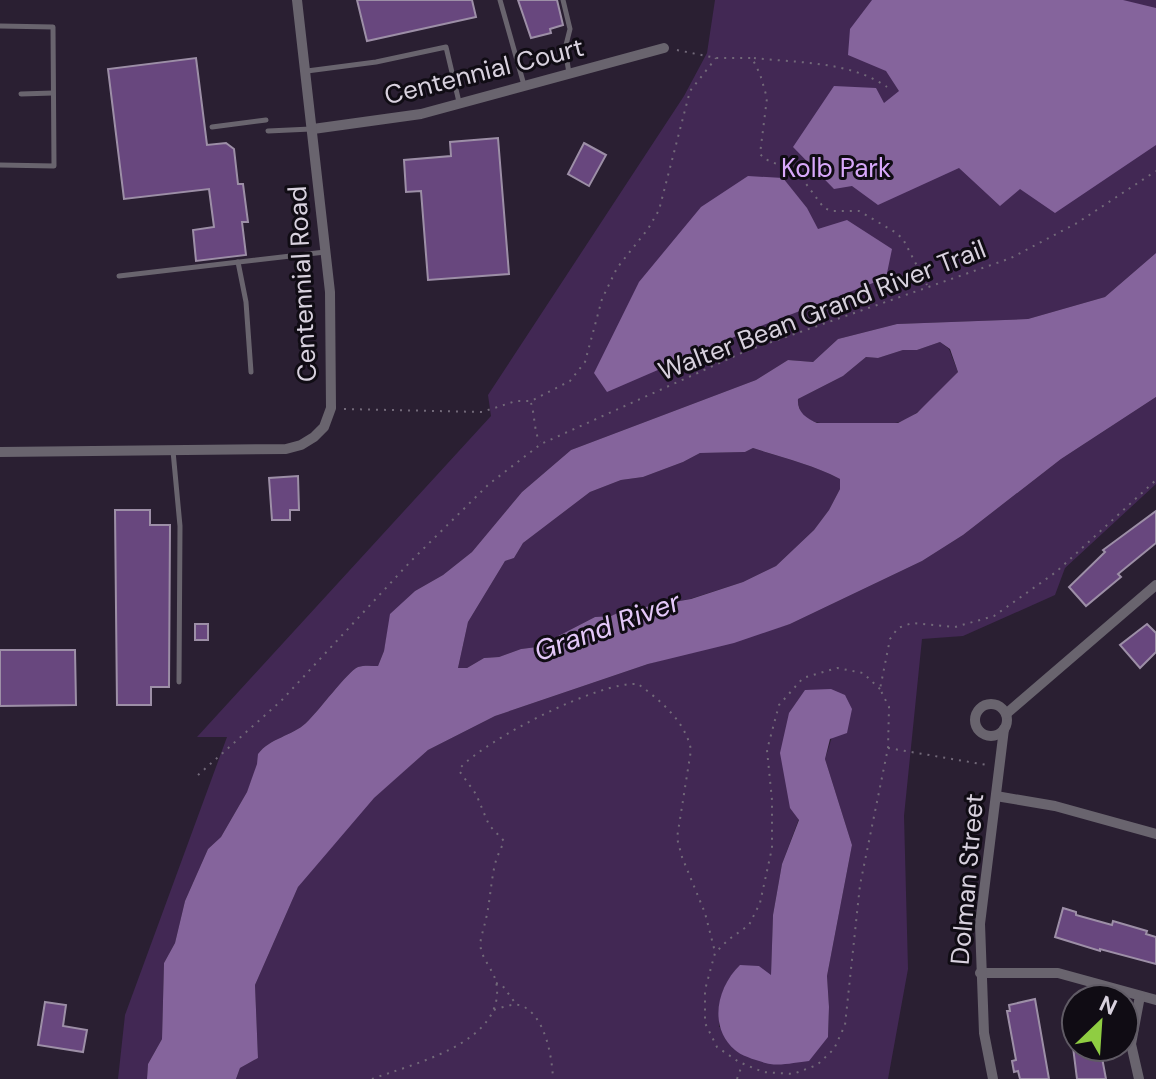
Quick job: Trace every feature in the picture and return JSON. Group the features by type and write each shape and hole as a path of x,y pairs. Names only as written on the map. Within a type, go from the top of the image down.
{"street":[{"name":"Centennial Road","path":"0,452 286,449 301,445 324,427 331,408 330,292 297,0"},
{"name":"Centennial Court","path":"313,129 421,114 664,48"},
{"path":"1004,729 996,736 985,735 977,728 974,718 979,708 989,704 999,706 1006,714 1156,585"},
{"name":"Dolman Street","path":"993,1079 984,1033 980,924 1006,714"},
{"path":"996,796 1055,806 1156,834"},
{"path":"980,973 1058,973 1094,983"},
{"path":"1140,996 1156,1000"}],"lane":[{"path":"500,0 525,86"},
{"path":"563,0 570,29 565,49 570,73"},
{"path":"0,26 53,27 54,166 0,165"},
{"path":"306,71 376,62 446,47 459,103"},
{"path":"21,94 53,93"},
{"path":"212,127 266,120"},
{"path":"268,131 313,129"},
{"path":"119,276 326,252"},
{"path":"238,262 246,302 251,372"},
{"path":"173,450 180,526 179,682"}],"path":[{"path":"664,48 716,58 752,58 839,68 870,75 887,87"},
{"path":"331,408 482,412 516,401 531,401 570,381 585,362 602,299 617,268 659,210 690,91 716,58"},
{"path":"752,58 767,98 760,154 798,173 824,208 859,211 895,232 903,239 928,286"},
{"name":"Walter Bean Grand River Trail","path":"198,775 281,701 411,561 489,484 541,444 711,365 1011,258 1040,245 1156,171"},
{"path":"531,401 536,436 541,444"},
{"path":"880,689 890,639 898,628 912,623 955,627 994,616 1056,572 1156,480"},
{"path":"372,1079 454,1047 472,1036 493,1011 496,983 480,943 488,917 495,863 504,841 489,825 476,794 460,768 498,738 533,719 594,694 632,683 638,684 660,703 688,735 691,750 677,838 705,913 715,953 705,990 705,1023 717,1047 742,1064 763,1072 793,1074 817,1065 834,1049 845,1025 860,885 888,748 889,707 880,689 863,673 837,668 803,678 779,705 767,750 772,800 772,848 760,903 749,925 715,953"},
{"path":"888,748 988,765"},
{"path":"496,983 502,985 517,1005"},
{"path":"493,1011 517,1005 526,1008 544,1034 553,1079"},
{"path":"737,1079 742,1064"}],"green space":[{"name":"Kolb Park","path":"715,0 1156,0 1156,253 1105,297 1028,319 897,324 838,339 813,362 788,360 756,380 571,450 522,492 472,552 443,575 415,591 391,614 378,666 360,666 353,670 306,723 269,744 258,754 258,764 247,792 221,837 208,849 185,901 175,943 164,963 162,1039 148,1064 147,1079 118,1079 125,1015 227,737 197,737 491,416 488,395 684,96 707,53"},
{"path":"940,342 949,349 958,372 925,406 902,421 888,424 823,423 805,417 800,410 798,399 843,376 866,357 878,358"},
{"path":"1156,397 1156,484 1065,568 1055,595 963,636 922,639 904,816 908,969 888,1079 236,1079 240,1068 258,1058 255,985 298,887 339,828 428,750 495,716 648,664 790,624 922,561 963,535 1061,459","holes":["845,696 825,759 852,845 827,976 828,1037 719,1027 722,994 740,966 759,966 771,977 773,915 782,864"]},
{"path":"753,448 840,479 840,489 829,510 814,530 776,566 743,582 690,599 595,617 537,647 484,658 467,668 458,668 468,622 505,561 514,558 523,543 590,492 621,480 643,477 700,453 745,452"}],"water":[{"path":"872,0 1123,0 1156,8 1156,145 1055,213 1020,189 1000,206 959,168 878,205 852,186 834,189 793,147 834,86 876,88 884,103 899,91 886,71 848,55 850,29"},
{"path":"748,176 783,178 807,208 818,229 847,220 892,249 886,278 748,331 607,392 594,373 639,282 701,207"},
{"name":"Grand River","path":"1156,253 1156,397 1061,459 963,535 922,561 790,624 734,643 648,664 495,716 428,750 374,798 298,887 255,985 258,1058 240,1068 236,1079 147,1079 148,1064 162,1039 164,963 175,943 185,901 208,849 221,837 247,792 258,754 269,744 306,723 353,670 360,666 378,666 384,651 390,614 415,591 443,575 472,552 522,492 571,450 756,380 788,360 813,362 838,339 897,324 1028,319 1105,297","holes":["940,342 950,349 958,372 917,413 898,423 817,423 806,417 799,408 798,399 843,376 866,357 878,358","753,448 808,465 840,479 840,489 829,510 814,530 776,566 743,582 691,599 595,617 537,647 484,658 467,668 458,668 468,622 505,561 514,558 523,543 590,492 621,480 643,477 700,453 745,452"]},
{"path":"831,689 845,695 852,709 847,733 830,739 825,759 852,845 827,976 828,1037 809,1061 770,1064 735,1050 721,1030 719,1007 726,984 740,965 759,966 771,975 773,915 782,864 799,820 790,808 780,753 789,713 805,690"}],"building":[{"path":"357,0 472,0 476,17 367,41"},
{"path":"518,0 557,0 563,25 550,29 551,33 531,38"},
{"path":"196,58 207,145 226,143 234,149 238,184 243,184 248,222 242,222 246,255 196,261 193,230 214,227 209,189 124,199 108,69"},
{"path":"498,138 509,274 428,280 421,191 406,192 404,160 451,156 450,142"},
{"path":"584,143 606,155 589,186 568,174"},
{"path":"298,476 299,510 290,510 290,520 272,520 269,478"},
{"path":"115,510 150,510 150,525 170,525 169,687 151,687 151,705 117,705"},
{"path":"1156,511 1156,543 1086,606 1069,587 1105,552 1103,550"},
{"path":"195,624 208,624 208,640 195,640"},
{"path":"1147,624 1156,633 1156,652 1140,668 1120,645"},
{"path":"0,650 75,650 76,705 0,706"},
{"path":"1063,908 1112,925 1113,921 1147,931 1146,934 1156,937 1156,964 1055,937"},
{"path":"1035,999 1049,1079 1020,1079 1018,1071 1014,1072 1012,1061 1016,1060 1007,1011 1010,1011 1009,1005"},
{"path":"45,1002 66,1005 63,1026 87,1030 83,1052 38,1045"},
{"path":"1075,1063 1103,1063 1106,1079 1077,1079"}]}
